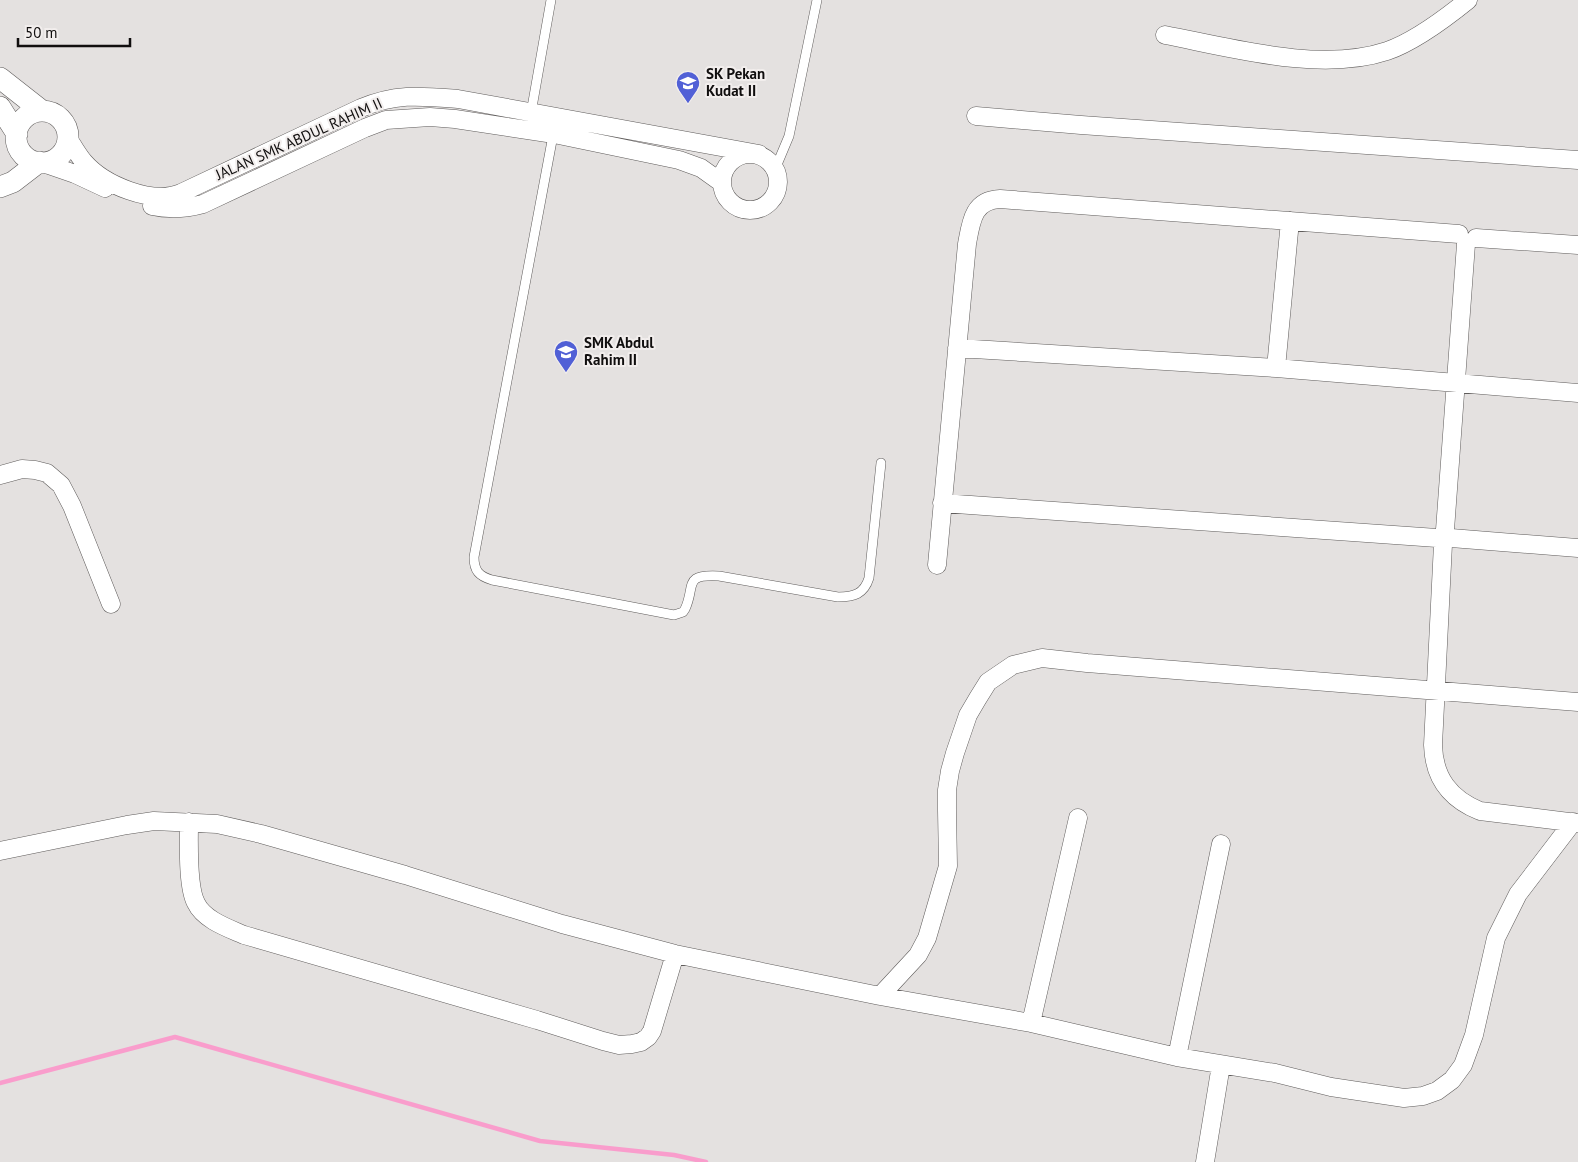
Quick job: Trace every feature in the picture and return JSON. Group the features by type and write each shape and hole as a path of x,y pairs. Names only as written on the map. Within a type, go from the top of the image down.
{"street":[{"path":"1165,35 1308,60 1363,56 1388,50 1411,39 1468,0"},
{"path":"0,78 42,111"},
{"name":"JALAN SMK ABDUL RAHIM II","path":"68,139 85,163 104,178 121,187 152,197 164,198 181,193 379,100 400,96 424,96 458,99 531,113 555,125 701,168 722,183"},
{"path":"0,107 19,143 26,157 34,161 52,161 60,156 66,148 68,139 68,130 58,116 42,111 32,113 19,125 19,143 0,180"},
{"path":"976,116 1578,160"},
{"name":"JALAN SMK ABDUL RAHIM II","path":"41,162 75,174 142,204 164,208 188,208 203,204 386,120 430,117 555,125 759,154"},
{"path":"759,154 776,167 779,176 776,196 761,208 741,209 732,204 726,197 722,183 725,168 739,155 759,154"},
{"path":"0,188 13,182 41,162"},
{"path":"937,565 967,244 975,213 985,201 1000,199 1290,220 1467,239 1578,245"},
{"path":"1276,368 1290,220"},
{"path":"1467,239 1444,538 1433,759 1444,785 1467,806 1480,811 1501,815 1575,823"},
{"path":"957,348 1276,368 1456,384 1578,392"},
{"path":"0,475 22,469 36,470 47,473 61,485 72,506 111,604"},
{"path":"942,504 1578,548"},
{"path":"880,996 918,955 927,938 945,882 948,866 947,790 954,753 968,716 988,682 1013,665 1042,658 1578,702"},
{"path":"1031,1023 1078,818"},
{"path":"0,851 154,821 217,824 261,834 405,875 562,924 675,954 880,996 1031,1023 1177,1056 1275,1073 1332,1087 1404,1098 1423,1096 1437,1091 1452,1080 1463,1064 1474,1035 1496,938 1518,894 1575,823"},
{"path":"188,822 192,892 196,904 202,912 214,921 244,935 603,1041 632,1044 641,1042 648,1037 652,1031 675,954"},
{"path":"1177,1056 1221,844"},
{"path":"1205,1162 1221,1065"}],"lane":[{"path":"531,113 551,0"},
{"path":"776,167 789,136 817,0"},
{"path":"555,125 474,557 476,570 479,574 492,580 674,614 685,609 691,585 695,579 701,576 719,576 838,597 855,595 865,588 869,578 881,463"}],"waterway":[{"path":"0,1083 175,1037 540,1141 674,1155 706,1162"}],"place":[{"name":"SK Pekan Kudat II","path":"688,104"},
{"name":"SMK Abdul Rahim II","path":"566,373"}]}
